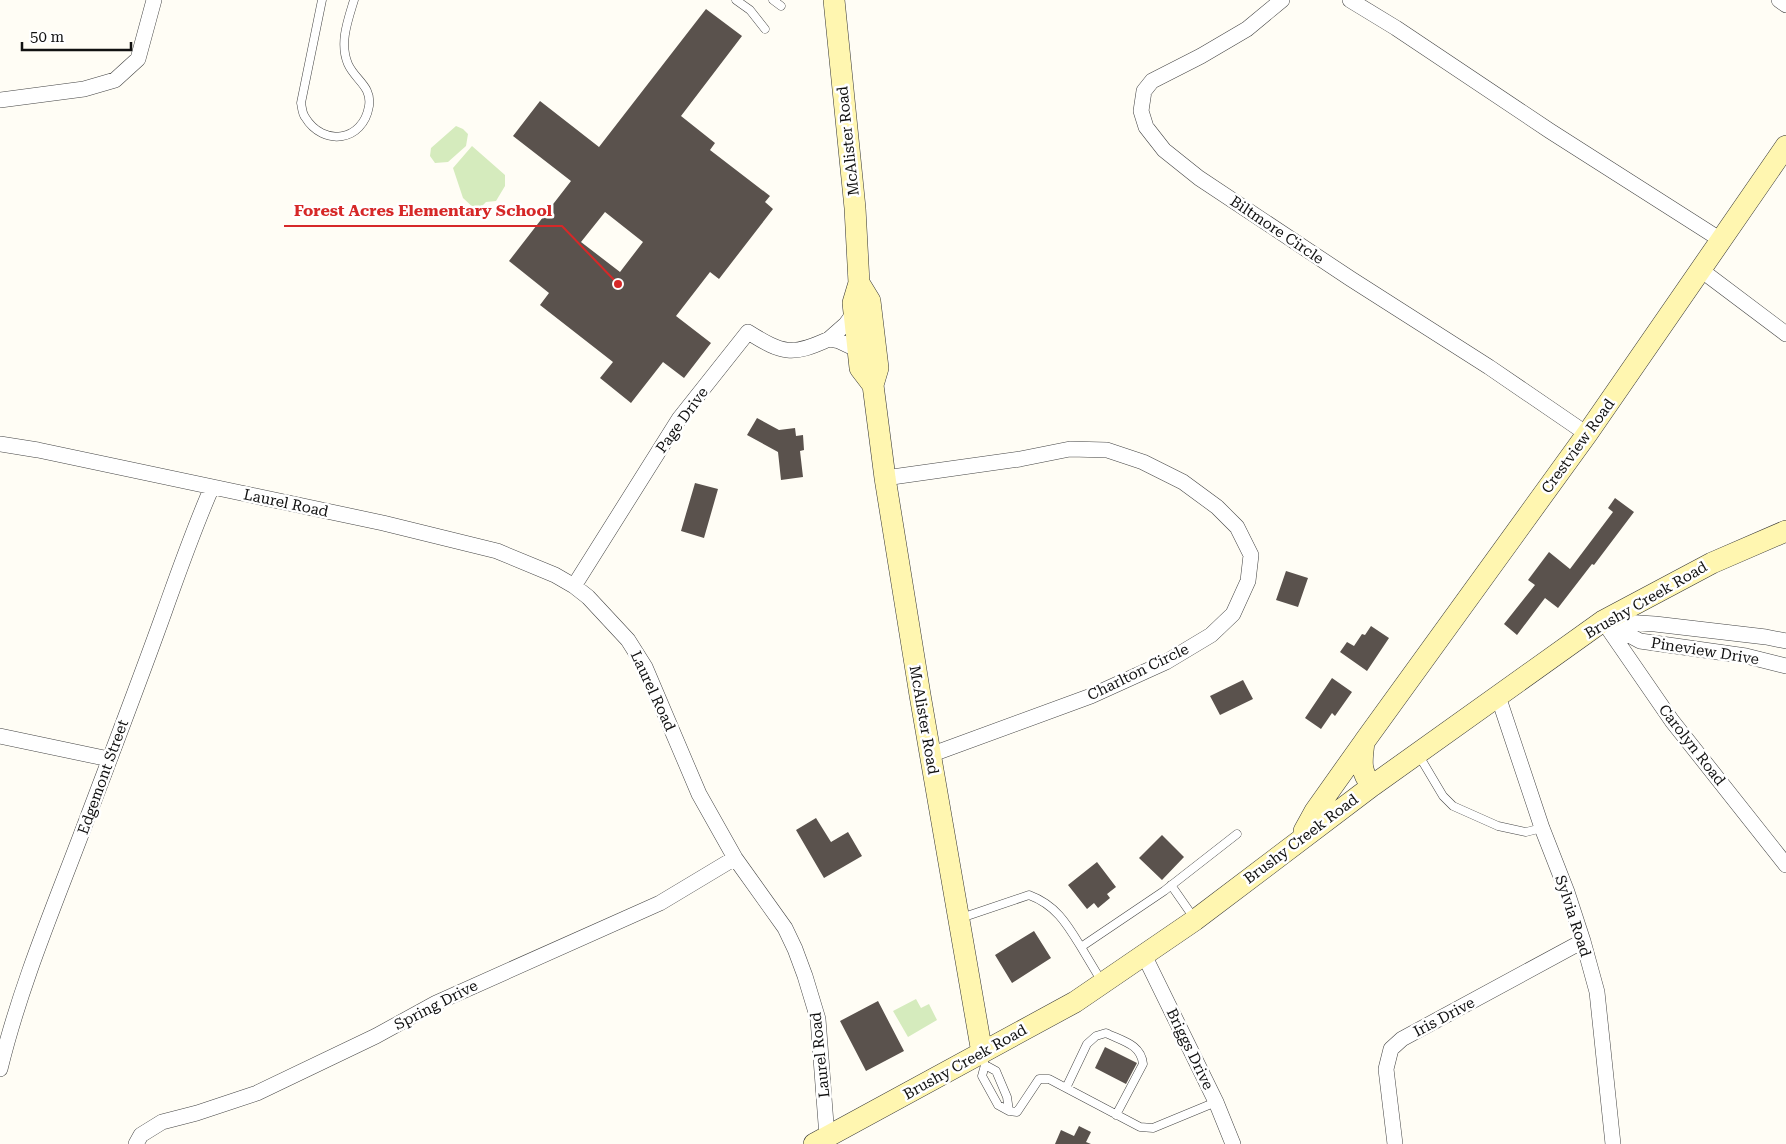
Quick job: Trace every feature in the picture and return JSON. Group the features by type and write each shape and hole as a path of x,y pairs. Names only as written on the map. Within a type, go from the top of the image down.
{"street":[{"path":"0,100 84,89 115,80 138,59 154,0"},
{"name":"McAlister Road","path":"834,0 854,208 859,283 852,303 860,368 873,385"},
{"name":"Biltmore Circle","path":"1282,0 1248,29 1152,81 1144,91 1141,111 1146,127 1164,150 1199,178 1350,279 1489,367 1587,434"},
{"path":"1350,0 1721,240"},
{"path":"1779,0 1786,5"},
{"name":"Crestview Road","path":"1300,838 1315,811 1587,434 1786,146"},
{"path":"1701,270 1786,334"},
{"name":"McAlister Road","path":"859,283 870,301 878,368 873,385 885,478 930,755 984,1059"},
{"name":"Page Drive","path":"574,586 679,419 748,332 766,344 784,350 806,349 830,339 846,324 854,313"},
{"path":"830,339 847,344 858,350"},
{"name":"Laurel Road","path":"0,444 38,450 383,523 497,551 555,575 588,597 628,640 645,667 699,794 735,858 785,928 805,976 818,1019 821,1140"},
{"name":"Charlton Circle","path":"885,478 1002,462 1070,449 1107,450 1143,462 1175,478 1217,507 1237,527 1250,555 1248,581 1233,614 1211,635 1166,662 1091,696 930,755"},
{"name":"Edgemont Street","path":"0,1069 8,1036 35,953 109,759 191,534 212,487"},
{"name":"Brushy Creek Road","path":"821,1140 984,1059 1075,1002 1195,920 1300,838 1603,621 1712,563 1786,531"},
{"name":"Pineview Drive","path":"1603,621 1655,624 1786,641"},
{"name":"Pineview Drive","path":"1603,621 1640,641 1746,656 1786,666"},
{"name":"Carolyn Road","path":"1603,621 1672,721 1786,865"},
{"name":"Sylvia Road","path":"1498,696 1542,828 1567,892 1597,992 1613,1144"},
{"path":"0,736 109,759"},
{"path":"1364,742 1362,768 1365,777 1372,786"},
{"name":"Spring Drive","path":"136,1144 142,1135 162,1122 257,1094 376,1036 436,1003 660,903 735,858"},
{"name":"Iris Drive","path":"1395,1144 1386,1069 1391,1049 1402,1039 1583,942"},
{"name":"Briggs Drive","path":"1144,955 1216,1102 1233,1144"}],"lane":[{"path":"322,0 301,103 304,116 316,130 328,136 341,137 353,132 366,119 370,104 366,85 356,76 347,63 344,48 346,26 354,0"},
{"path":"736,0 750,10 765,28"},
{"path":"773,0 781,6"},
{"path":"1417,753 1443,796 1453,806 1498,826 1526,832 1542,828"},
{"path":"1081,948 1171,885 1237,834"},
{"path":"1171,885 1195,920"},
{"path":"959,919 1029,894 1041,899 1065,920 1103,983"},
{"path":"1066,1088 1087,1044 1096,1036 1106,1033 1136,1047 1142,1055 1142,1064 1116,1114"},
{"path":"984,1059 982,1076 998,1104 1009,1111 1017,1112 1040,1079 1049,1079 1140,1128 1153,1128 1216,1102"},
{"path":"984,1059 996,1071 1007,1098 1009,1111"}],"green space":[{"path":"456,126 468,134 466,146 448,162 435,163 430,156 431,148"},
{"path":"472,146 505,175 505,186 496,201 486,202 477,211 463,198 453,168"},
{"path":"916,999 921,1008 929,1004 937,1020 908,1037 893,1011"}],"building":[{"path":"706,9 742,36 681,116 715,143 710,150 770,196 765,202 773,209 719,279 710,272 676,316 711,343 684,378 663,362 631,403 600,378 613,362 540,305 549,293 509,261 571,181 513,136 540,101 599,147","holes":["605,212 643,242 620,272 581,242"]},
{"path":"757,418 779,430 795,428 796,436 803,435 804,450 800,451 803,477 781,480 778,452 747,435"},
{"path":"695,483 718,489 704,538 681,531"},
{"path":"1615,498 1634,512 1594,565 1592,564 1558,608 1545,598 1517,635 1504,624 1535,585 1528,580 1549,552 1570,569 1613,512 1608,508"},
{"path":"1286,571 1308,578 1298,607 1276,600"},
{"path":"1371,626 1389,638 1367,671 1340,652 1347,642 1354,646 1362,634 1365,635"},
{"path":"1332,678 1352,692 1335,716 1332,713 1321,729 1305,718"},
{"path":"1243,680 1253,699 1220,715 1210,696"},
{"path":"816,818 831,842 848,832 862,856 824,878 796,830"},
{"path":"1162,835 1184,857 1162,880 1139,858"},
{"path":"1097,862 1116,887 1107,894 1110,898 1098,908 1094,903 1087,909 1068,885"},
{"path":"1034,931 1051,958 1012,983 995,955"},
{"path":"878,1001 904,1051 866,1071 840,1021"},
{"path":"1105,1047 1137,1063 1126,1084 1095,1068"},
{"path":"1079,1126 1091,1132 1086,1142 1091,1144 1055,1144 1061,1130 1074,1136"}],"place":[{"name":"Forest Acres Elementary School","path":"618,284"}]}
